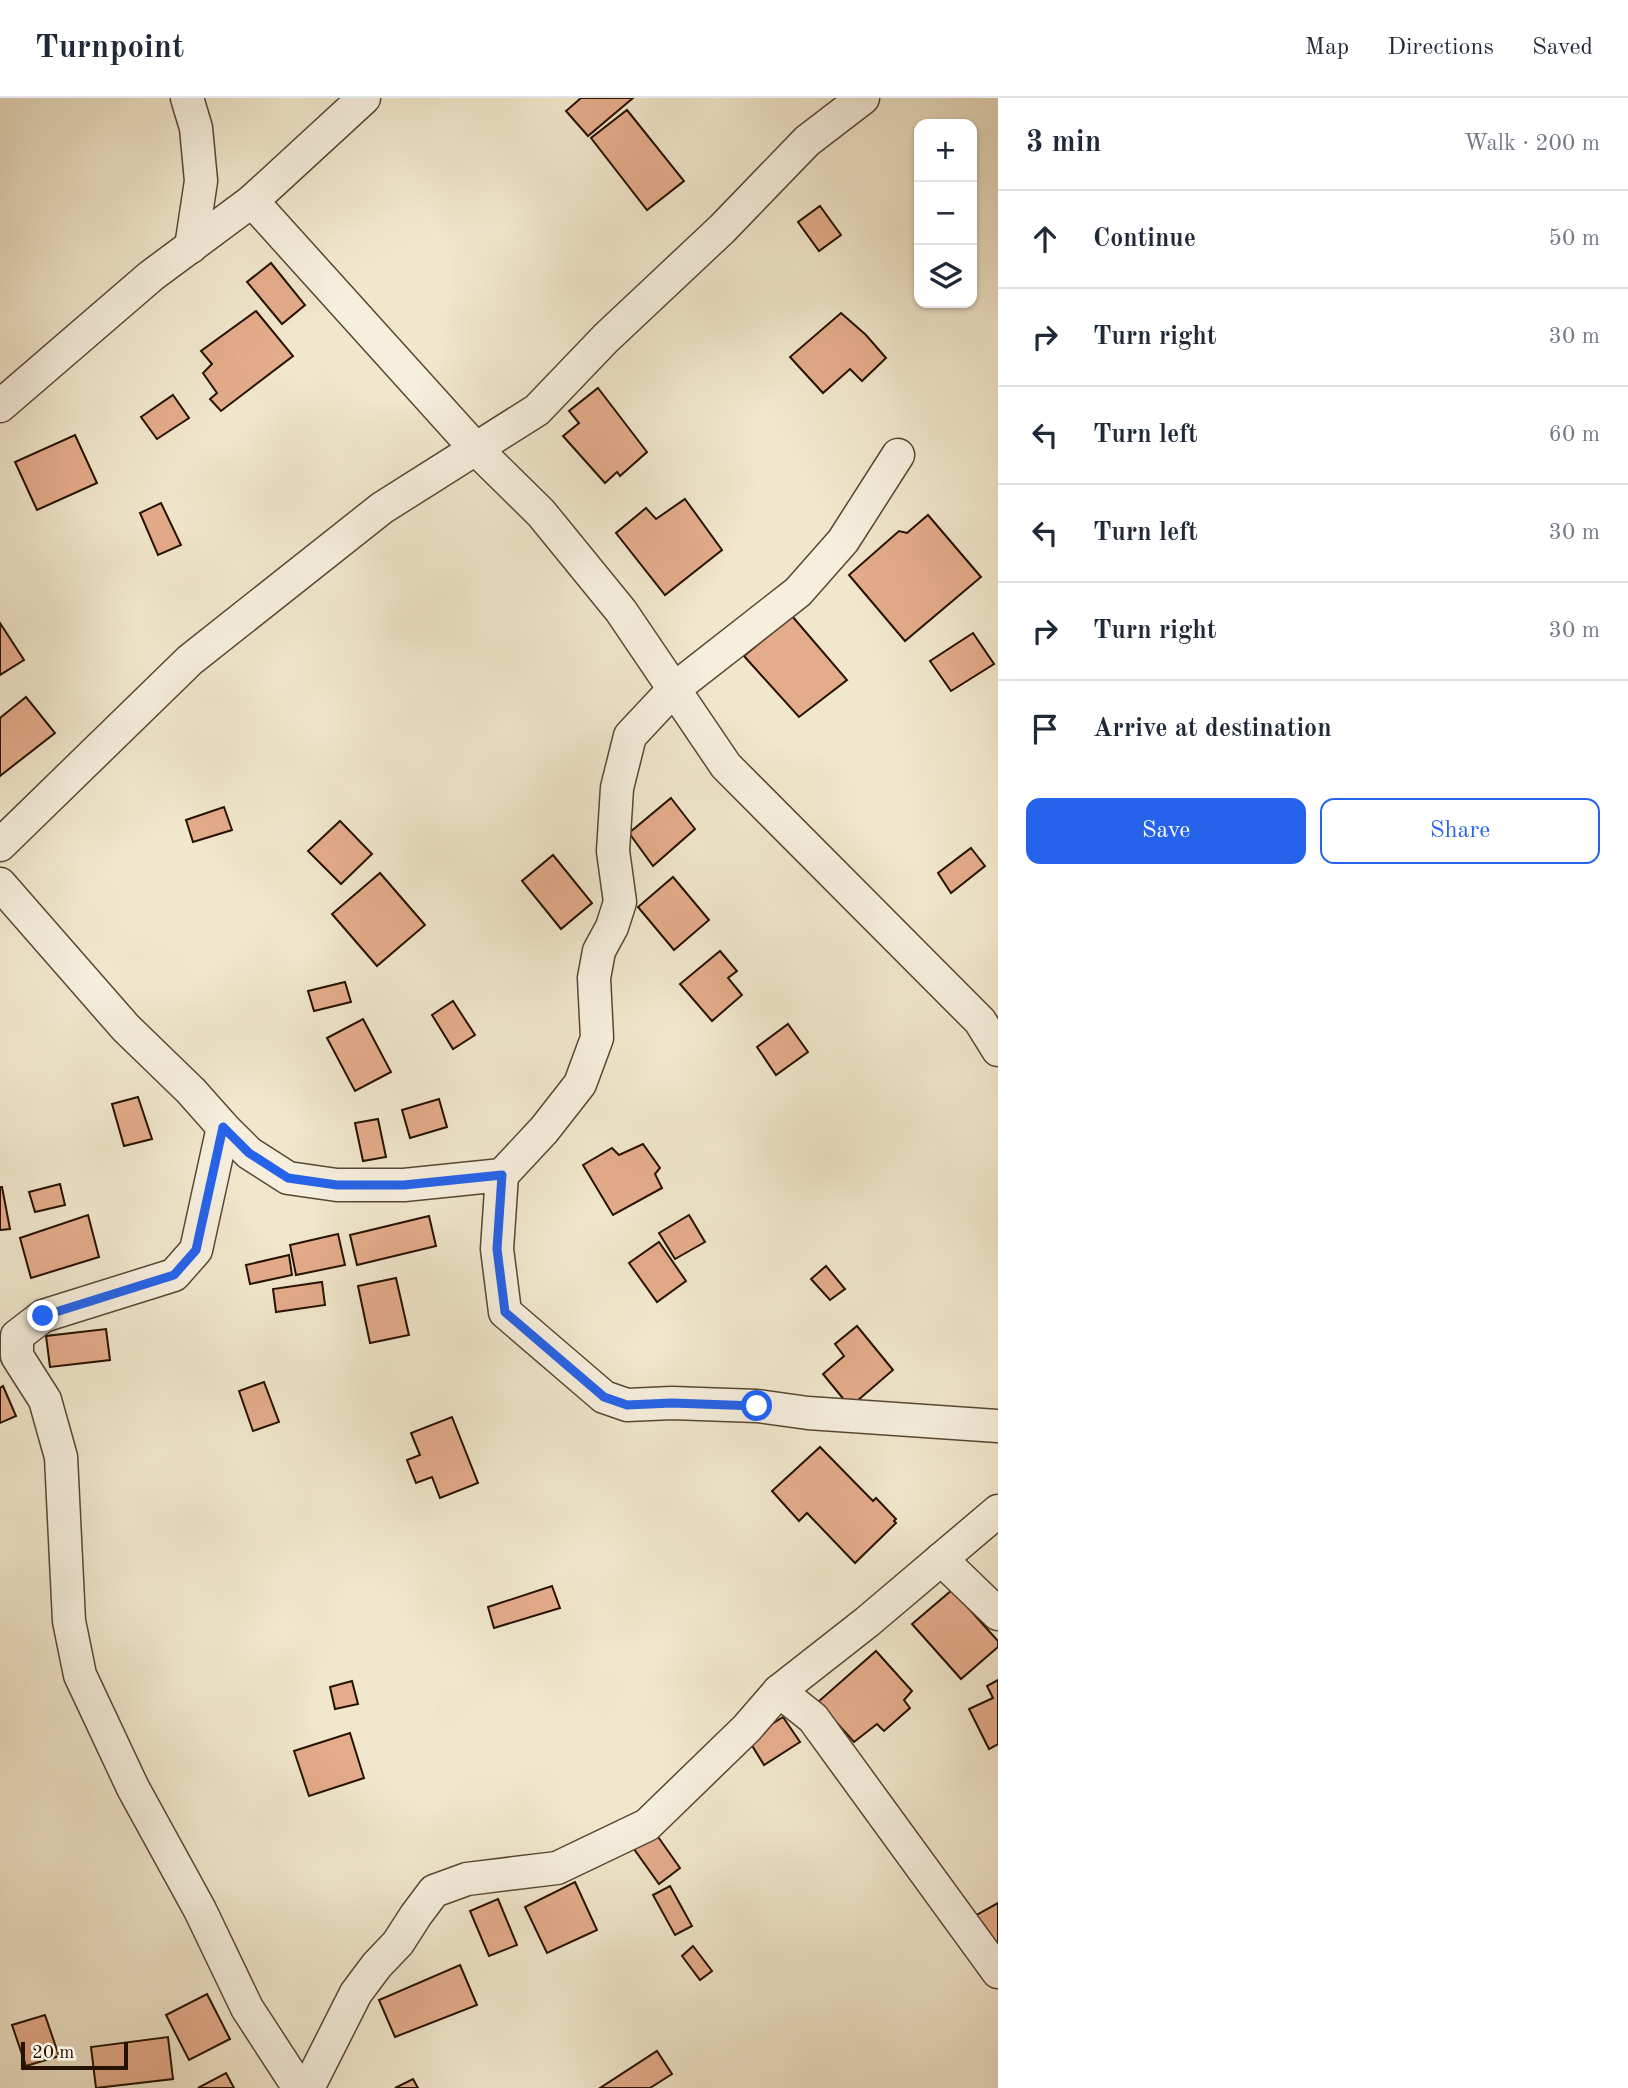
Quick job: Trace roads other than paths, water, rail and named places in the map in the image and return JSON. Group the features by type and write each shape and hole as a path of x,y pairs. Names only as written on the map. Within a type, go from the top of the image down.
{"street":[{"path":"187,98 196,128 201,181 191,247"},
{"path":"0,406 151,276 252,201 364,98"},
{"path":"0,845 190,660 382,508 537,410 606,338 722,229 807,141 863,98"},
{"path":"252,201 475,448 541,513 621,611 726,765 979,1021 998,1050"},
{"path":"898,455 843,541 799,592 674,689 630,736 617,788 613,851 620,902 612,927 599,951 594,978 597,1038 580,1083 544,1130 502,1175 497,1249 505,1312 604,1397 627,1405 672,1403 757,1406 808,1413 998,1426"},
{"path":"0,884 126,1028 191,1091 249,1153 288,1178 337,1185 404,1185 502,1175"},
{"path":"223,1127 196,1250 174,1275 43,1316 18,1336 18,1356 45,1400 61,1457 69,1621 80,1675 133,1788 200,1910 247,2008 299,2088"},
{"path":"309,2088 356,1993 398,1943 435,1891 467,1879 557,1868 648,1825 747,1728 779,1691 867,1622 998,1511"},
{"path":"941,1559 998,1614"},
{"path":"779,1691 813,1718 998,1972"}]}
